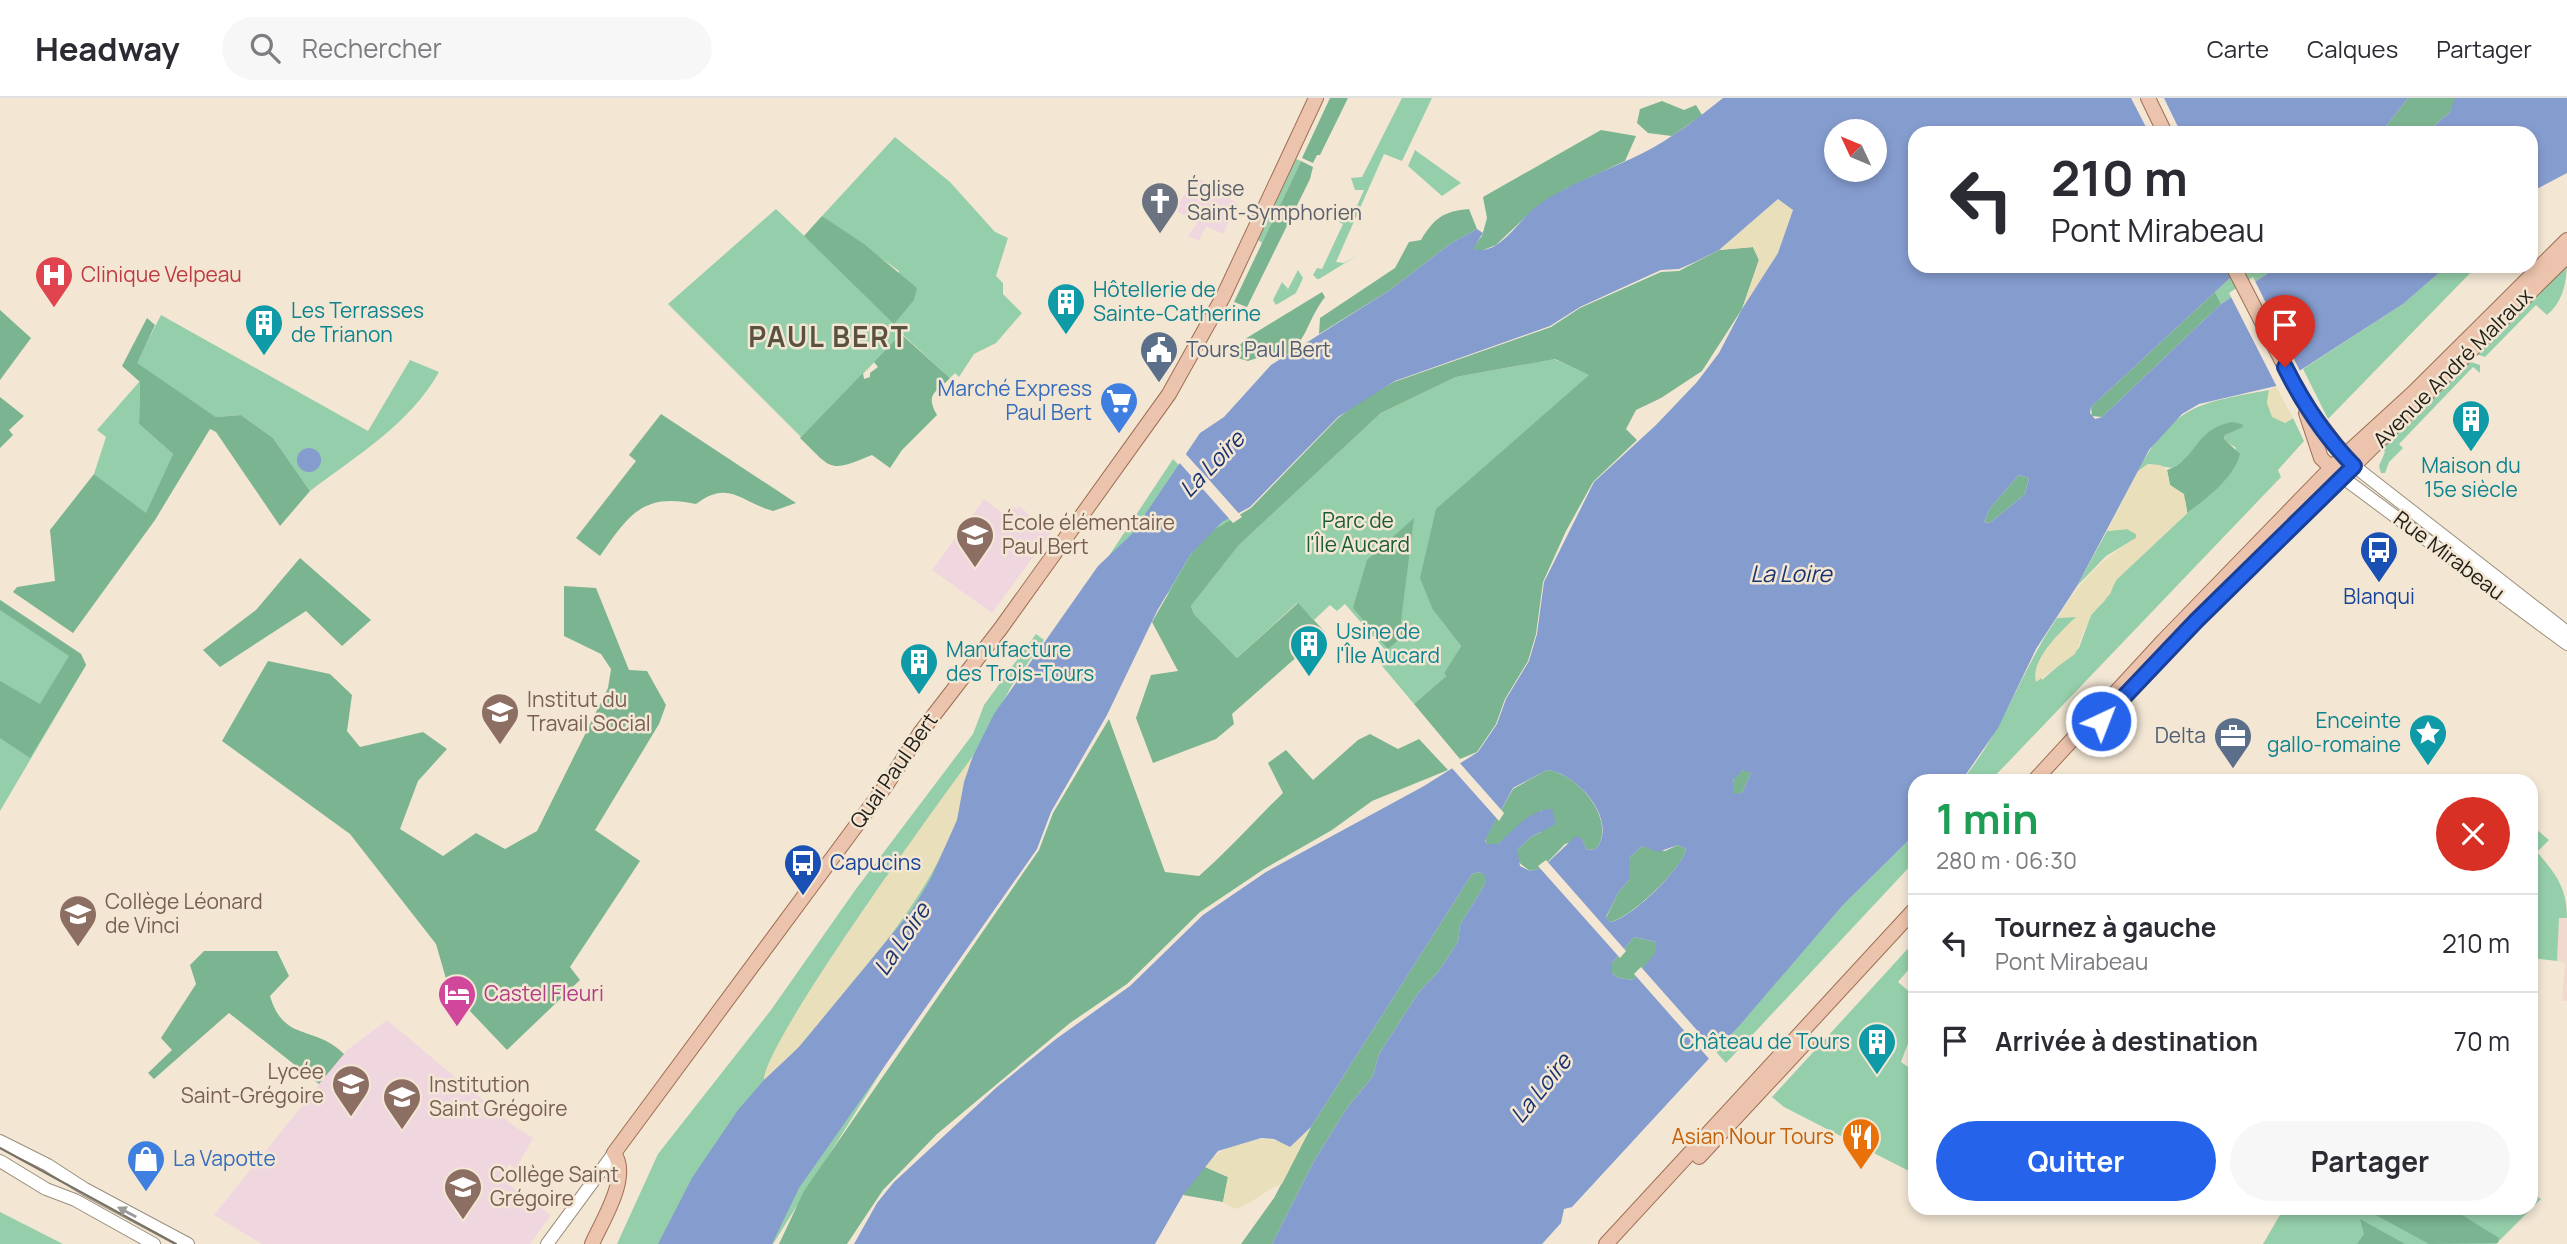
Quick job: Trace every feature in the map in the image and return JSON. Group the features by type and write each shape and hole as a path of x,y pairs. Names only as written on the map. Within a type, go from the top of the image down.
{"main road":[{"name":"Quai Paul Bert","path":"547,1244 1149,424 1218,307 1316,98"},
{"path":"2148,98 2162,126"},
{"name":"Avenue André Malraux","path":"2538,266 2567,240"},
{"name":"Avenue André Malraux","path":"2344,455 2567,256"},
{"path":"2237,273 2302,400 2331,468"},
{"name":"Avenue André Malraux","path":"2041,774 2164,640 2331,468 2413,393 2531,273"},
{"path":"2302,400 2344,455"},
{"name":"Rue Mirabeau","path":"2344,455 2567,632"},
{"name":"Avenue André Malraux","path":"2052,774 2196,621 2331,468"},
{"name":"Rue Mirabeau","path":"2331,468 2567,644"},
{"path":"1606,1244 1908,917"},
{"path":"1616,1244 1908,930"},
{"path":"0,1141 56,1169 85,1189 188,1244"},
{"path":"592,1244 619,1175 619,1159 614,1153"},
{"path":"0,1161 46,1189 75,1200 154,1244"}],"shaded area":[{"path":"1196,176 1238,204 1223,234 1206,226 1199,241 1188,236 1197,223 1175,210"},
{"path":"984,499 1005,515 1012,506 1017,509 1019,506 1051,533 992,613 932,570"},
{"path":"2559,918 2567,918 2567,1001 2562,1001 2565,963 2557,961"},
{"name":"Institution Saint Grégoire","path":"387,1020 514,1126 533,1138 516,1169 509,1164 501,1179 551,1215 530,1244 262,1244 214,1215 346,1051"}],"green space":[{"path":"1330,98 1348,98 1320,155 1317,155 1313,163 1302,158"},
{"path":"1402,98 1432,98 1402,161 1384,154 1336,262 1344,263 1358,255 1317,279 1313,275 1317,268 1322,269 1343,224 1339,222 1341,217 1353,215 1364,190 1355,190 1351,178 1362,177"},
{"path":"2408,98 2456,99 2450,112 2434,126 2386,126"},
{"path":"1662,101 1684,110 1696,105 1702,115 1672,136 1648,133 1637,123 1640,109"},
{"path":"1601,130 1636,136 1625,161 1565,189 1536,207 1496,245 1481,251 1472,249 1482,236 1487,218 1483,197"},
{"path":"895,137 950,182 995,232 1008,238 996,276 1003,283 1003,294 1022,313 996,343 974,354 959,377 955,373 950,378 902,334 801,437 668,304 776,209 895,323 899,271 822,216"},
{"path":"1415,150 1461,183 1442,196 1408,166"},
{"path":"1296,159 1301,161 1262,243 1258,240"},
{"path":"1301,161 1313,167 1310,179 1247,307 1234,302"},
{"path":"1469,209 1477,229 1450,244 1390,290 1319,334 1320,318 1395,268 1409,242 1421,240 1430,226 1446,214"},
{"path":"822,216 864,244 917,288 914,300 894,324 804,236"},
{"path":"1753,247 1759,260 1742,309 1702,371 1661,398 1636,410 1626,429 1637,440 1593,482 1566,531 1543,582 1536,634 1528,661 1505,699 1496,724 1477,752 1460,759 1414,704 1446,676 1444,673 1461,646 1433,610 1420,578 1436,509 1589,375 1555,359 1456,377 1381,413 1239,545 1191,606 1194,614 1237,658 1298,603 1325,632 1232,714 1234,724 1216,739 1153,763 1136,718 1151,675 1178,671 1152,622 1190,556 1209,533 1251,508 1338,418 1359,402 1394,382 1551,327 1580,308 1661,272 1679,271 1719,250"},
{"path":"2567,260 2563,290 2553,309 2547,315 2536,305 2485,357 2476,354"},
{"path":"1298,270 1303,278 1296,293 1276,305 1273,300 1282,282 1288,289"},
{"path":"2235,273 2268,273 2221,304 2215,292"},
{"path":"2439,273 2470,273 2328,419 2303,369 2403,304"},
{"path":"1322,292 1325,297 1301,339 1289,353 1279,360 1269,354 1248,361 1231,356 1245,339"},
{"path":"2215,292 2221,304 2102,417 2092,416 2091,407"},
{"path":"0,310 31,338 0,380"},
{"path":"161,315 368,431 410,360 439,372 427,391 398,423 310,491 273,438 241,415 216,417 136,363"},
{"path":"147,318 155,325 137,363 216,417 241,415 273,438 310,491 280,526 216,432 210,429 155,520 73,633 13,592 17,587 55,581 50,530 94,474 146,513 173,454 139,424 140,382 122,366"},
{"path":"901,334 950,378 932,397 937,415 902,450 890,468 872,455 839,466 826,462 800,438 863,373 864,379 870,377 870,373 878,367 874,362"},
{"name":"Parc de l'Île Aucard","path":"1554,359 1590,375 1437,509 1433,610 1461,646 1444,673 1446,676 1414,704 1378,661 1386,651 1345,604 1337,611 1330,605 1314,620 1297,603 1237,658 1194,614 1191,606 1239,545 1381,413 1456,377"},
{"path":"2468,361 2480,365 2480,373 2473,367 2399,444 2403,448 2389,462 2385,473 2381,473 2379,466 2385,452 2382,448"},
{"path":"140,381 139,424 173,454 146,514 94,474 106,437 97,430"},
{"path":"2269,390 2267,404 2285,423 2293,418 2304,441 2278,470 2281,477 1997,774 1966,774 1989,742 2057,618 2077,616 2038,664 2042,680 2079,648 2091,615 2105,600 2116,580 2227,476 2236,448 2224,440 2225,435 2242,424 2172,468 2148,464 2137,472 2150,450 2176,420 2206,404"},
{"path":"0,397 24,416 9,430 13,435 0,448"},
{"path":"661,414 796,503 773,511 726,493 717,493 696,504 662,501 638,510 619,529 600,556 576,538 636,461 629,455"},
{"path":"2232,422 2242,424 2243,427 2225,435 2224,439 2240,454 2237,463 2218,487 2187,513 2185,499 2170,485 2167,470 2184,460 2210,431"},
{"path":"1173,459 1234,521 1150,613 928,997 773,1244 617,1244 658,1154 771,1010 856,889 973,734 984,705 1036,634 1044,640 1011,687 973,756 953,784 983,746"},
{"path":"2019,475 2029,478 2025,494 1990,523 1984,522 1990,508"},
{"path":"1414,518 1401,621 1402,637 1388,649 1353,608 1367,560"},
{"path":"2127,529 2136,534 2136,538 2106,556 2077,586 2107,531"},
{"path":"300,558 371,620 342,646 306,611 220,667 203,650 256,610"},
{"path":"564,586 596,588 629,670 647,671 666,705 659,724 595,830 640,861 570,967 580,980 507,1050 449,989 436,944 350,834 222,741 268,661 330,674 352,695 347,731 360,747 423,732 447,749 418,781 400,829 443,856 476,833 505,849 537,831 608,688 611,669 601,654 564,636"},
{"path":"0,600 81,654 86,665 0,811"},
{"path":"0,600 81,654 86,665 30,758 0,738 0,681 40,704 69,656 0,610"},
{"path":"1109,719 1165,872 1199,876 1231,846 1283,793 1268,763 1286,750 1313,780 1358,740 1370,734 1398,749 1419,739 1448,770 1372,801 1332,830 1264,869 1200,912 1127,984 1070,1023 937,1134 883,1190 847,1244 779,1244 804,1191 1039,850 1053,813"},
{"path":"1746,769 1751,773 1742,793 1733,795 1734,779"},
{"path":"1547,770 1570,780 1591,800 1602,825 1601,837 1596,849 1587,850 1582,839 1565,844 1542,868 1530,871 1517,861 1517,850 1541,832 1542,810 1498,844 1487,844 1485,839 1513,789"},
{"path":"2538,831 2549,840 2538,851"},
{"path":"1908,841 1908,868 1726,1063 1716,1052 1843,905"},
{"path":"1678,845 1686,849 1666,880 1641,904 1617,920 1609,922 1606,918 1618,893 1629,880 1629,858 1642,846 1665,851"},
{"path":"2538,853 2555,875 2565,898 2567,918 2559,918 2557,961 2538,959"},
{"path":"1479,872 1487,876 1485,884 1460,925 1458,942 1438,972 1419,992 1379,1054 1373,1076 1347,1108 1314,1161 1272,1244 1241,1244 1274,1198 1311,1127 1472,874"},
{"path":"1634,937 1656,942 1656,953 1633,980 1618,978 1612,973 1612,963"},
{"path":"1908,949 1908,970 1898,982 1908,991 1908,1043 1901,1062 1908,1067 1908,1170 1784,1107 1772,1097"},
{"path":"204,951 277,951 289,976 270,996 276,1011 283,1021 292,1027 322,1039 344,1054 319,1084 229,1013 154,1079 148,1073 172,1050 161,1038 196,984 190,965"},
{"path":"1203,1166 1228,1177 1223,1202 1183,1195"},
{"path":"0,1212 63,1244 0,1244"},
{"path":"2280,1215 2525,1215 2496,1244 2263,1244"},
{"path":"2376,1215 2462,1215 2499,1238 2498,1243 2429,1244"},
{"path":"2360,1219 2405,1244 2357,1244 2364,1234"}],"sand":[{"path":"1778,199 1791,207 1789,229 1783,244 1742,309 1759,260 1753,247 1719,250"},
{"path":"2276,386 2293,418 2285,423 2272,417 2267,403 2269,390"},
{"path":"2148,464 2160,465 2167,470 2170,485 2184,494 2187,513 2116,580 2110,594 2091,615 2075,654 2036,682 2035,673 2042,655 2076,617 2057,618 2066,605 2101,563 2136,538 2136,534 2127,529 2107,531 2137,472"},
{"path":"973,756 956,823 933,871 906,915 823,1019 795,1051 764,1080 771,1058 821,973"},
{"path":"1311,1127 1282,1184 1235,1209 1223,1202 1228,1177 1203,1166 1212,1158 1232,1146 1255,1139 1279,1141 1290,1146"}],"water":[{"name":"La Loire","path":"1723,98 2408,98 2386,126 1908,126 1908,273 2235,273 2091,407 2090,413 2095,419 2102,417 2221,304 2268,273 2439,273 2403,304 2276,386 2199,404 2182,414 2149,450 2077,586 2036,649 1998,728 1966,774 1908,774 1908,841 1843,905 1739,1026 1572,1207 1564,1209 1561,1223 1542,1244 1272,1244 1314,1161 1347,1108 1373,1076 1379,1054 1419,992 1438,972 1458,942 1460,925 1485,884 1486,876 1479,872 1472,874 1311,1127 1290,1147 1274,1139 1261,1138 1218,1151 1183,1195 1155,1244 854,1244 877,1203 894,1182 997,1087 1056,1039 1130,986 1203,915 1266,872 1424,786 1478,752 1497,724 1506,699 1529,661 1537,634 1544,582 1594,482 1656,425 1697,382 1719,353 1742,309 1778,253 1793,210 1778,199 1719,250 1695,262 1679,269 1661,270 1580,307 1550,326 1395,381 1338,417 1250,507 1222,522 1190,555 1157,611 1107,715 1051,812 1037,849 799,1188 772,1244 658,1244 692,1178 738,1110 764,1080 799,1047 912,910 931,878 957,820 964,782 973,756 994,714 1098,566 1132,534 1200,433 1224,417 1271,365 1390,290 1450,244 1477,229 1483,233 1473,249 1491,247 1549,198 1654,147","holes":["2019,475 2029,478 2025,494 1990,523 1984,522 1990,508","1547,770 1559,773 1582,789 1591,800 1599,812 1602,837 1596,849 1587,850 1582,839 1576,836 1542,868 1530,871 1520,866 1517,850 1531,837 1556,824 1552,809 1530,816 1498,844 1487,844 1485,840 1513,788","1743,770 1751,773 1742,793 1733,794 1733,780","1678,845 1686,849 1666,880 1628,914 1609,922 1606,917 1618,893 1629,880 1629,858 1642,846 1658,852","1634,937 1656,942 1656,952 1633,980 1618,978 1612,973 1612,963"]},
{"path":"2455,98 2567,98 2567,173 2538,188 2538,126 2434,126 2450,112"},
{"path":"309,448 318,451 321,460 318,469 309,472 300,469 297,460 300,451"}],"pier":[{"path":"2131,98 2164,98 2178,126 2145,126"},
{"path":"2253,277 2301,373 2278,389 2229,293"},
{"path":"1183,451 1242,517 1233,523 1177,460"},
{"path":"1458,761 1504,813 1499,821 1450,766"},
{"path":"1546,860 1626,951 1620,958 1538,866"},
{"path":"1641,967 1718,1054 1711,1061 1634,974"}],"tram line":[{"path":"0,1148 176,1244"}],"place":[{"name":"Église Saint-Symphorien","path":"1160,235"},
{"name":"Clinique Velpeau","path":"54,309"},
{"name":"Hôtellerie de Sainte-Catherine","path":"1066,336"},
{"name":"Les Terrasses de Trianon","path":"264,357"},
{"name":"Tours Paul Bert","path":"1159,384"},
{"name":"Marché Express Paul Bert","path":"1119,435"},
{"name":"Maison du 15e siècle","path":"2471,453"},
{"name":"École élémentaire Paul Bert","path":"975,569"},
{"name":"Blanqui","path":"2379,584"},
{"name":"Usine de l'Île Aucard","path":"1309,678"},
{"name":"Manufacture des Trois-Tours","path":"919,696"},
{"name":"Institut du Travail Social","path":"500,746"},
{"name":"Enceinte gallo-romaine","path":"2428,767"},
{"name":"Delta","path":"2233,770"},
{"name":"Capucins","path":"803,897"},
{"name":"Collège Léonard de Vinci","path":"78,948"},
{"name":"Castel Fleuri","path":"457,1028"},
{"name":"Château de Tours","path":"1877,1076"},
{"name":"Lycée Saint-Grégoire","path":"351,1118"},
{"name":"Institution Saint Grégoire","path":"402,1131"},
{"name":"Asian Nour Tours","path":"1861,1171"},
{"name":"La Vapotte","path":"146,1193"},
{"name":"Collège Saint Grégoire","path":"463,1221"}],"district":[{"name":"PAUL BERT","path":"829,337"}],"route":[{"path":"2101,721 2315,501 2354,466 2336,447 2302,400 2285,367"}]}
